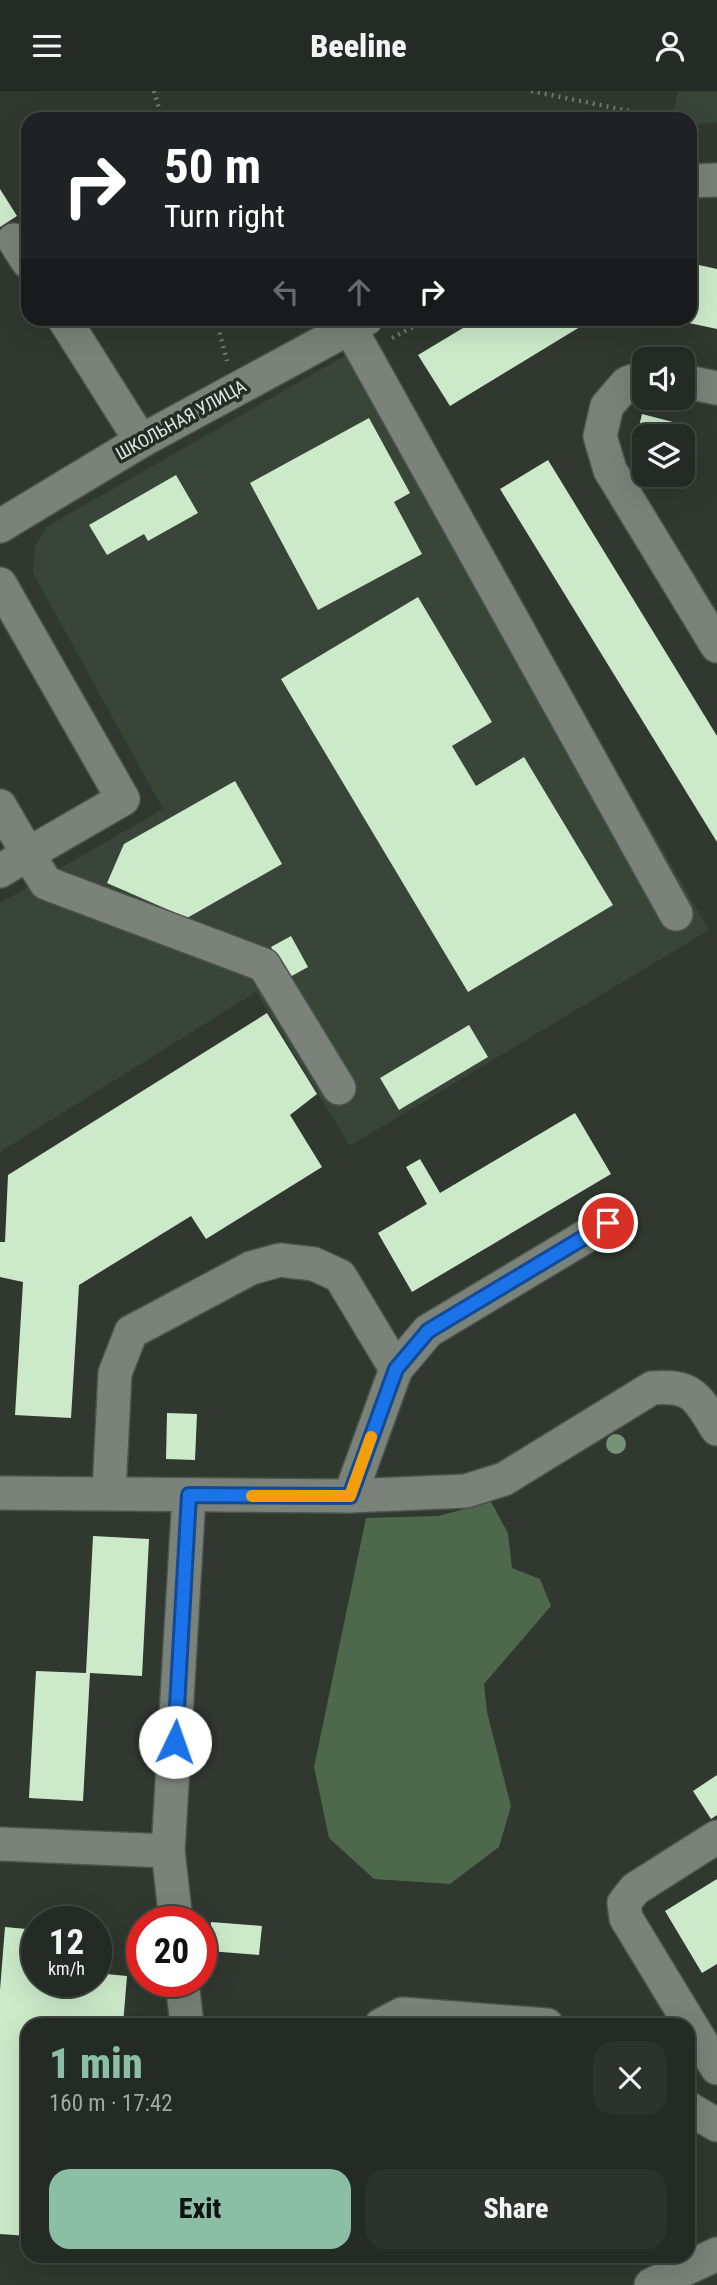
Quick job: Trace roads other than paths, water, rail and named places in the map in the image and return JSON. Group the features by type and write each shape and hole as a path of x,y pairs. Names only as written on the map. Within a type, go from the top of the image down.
{"street":[{"path":"697,181 717,180"},
{"path":"68,326 141,441"},
{"name":"ШКОЛЬНАЯ УЛИЦА","path":"0,526 141,441 352,326"},
{"path":"360,326 676,914"},
{"path":"632,381 627,383 607,406 600,436 610,470 717,646"},
{"path":"695,384 717,388"},
{"path":"0,584 123,799 0,871"},
{"path":"0,806 46,883 264,965 339,1088"},
{"path":"350,1496 396,1369 428,1331 608,1223"},
{"path":"109,1493 115,1373 131,1332 251,1268 280,1259 314,1264 340,1276 396,1369"},
{"path":"0,1493 350,1496 466,1491 504,1479 652,1388 677,1386 698,1397 717,1429"},
{"path":"174,1906 169,1851 189,1495"},
{"path":"687,2018 626,1918 624,1903 635,1889 717,1837"},
{"path":"0,1844 169,1851"},
{"path":"184,1997 186,2018"},
{"path":"394,2018 402,2014 455,2018"},
{"path":"695,2032 717,2068"},
{"path":"695,2112 717,2125"},
{"path":"651,2285 717,2254"}]}
